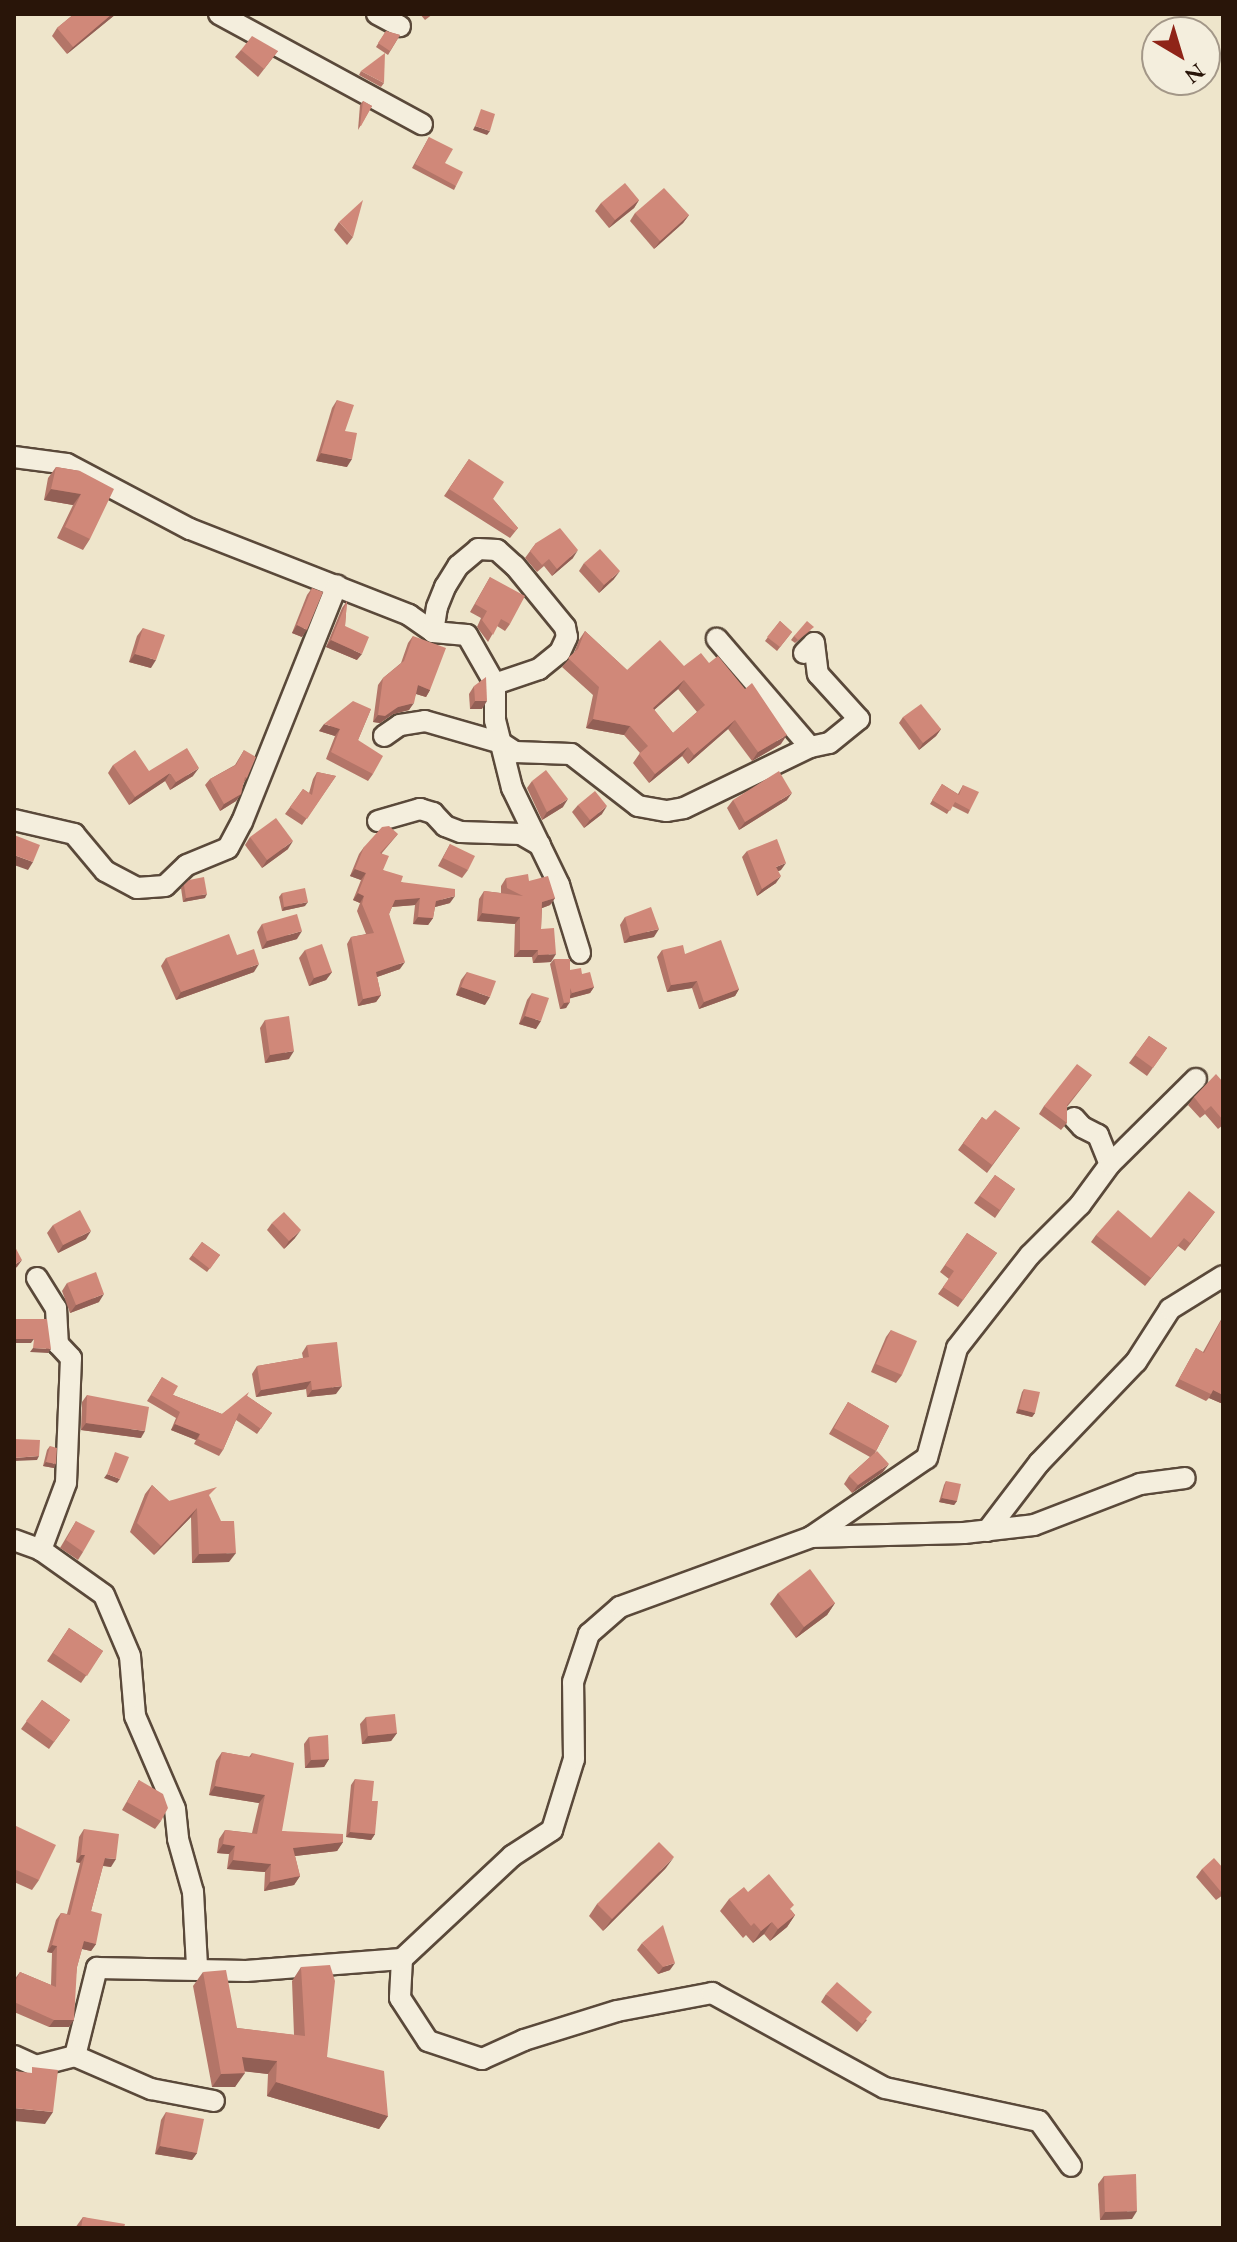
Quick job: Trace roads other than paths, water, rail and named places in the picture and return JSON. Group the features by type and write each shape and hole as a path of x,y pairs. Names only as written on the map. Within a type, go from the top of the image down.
{"street":[{"path":"219,14 422,124"},
{"path":"377,14 400,26"},
{"path":"14,457 67,464 190,529 409,615 433,632 467,635 495,684 495,720 512,788 559,885 580,953"},
{"path":"433,632 437,607 458,566 478,549 497,550 515,566 565,627 567,637 560,652 539,669 495,684"},
{"path":"14,820 74,834 105,871 137,888 165,886 187,865 228,848 242,822 337,585"},
{"path":"717,639 810,747"},
{"path":"384,736 400,725 425,721 501,743 515,752 571,754 601,774 621,796 638,806 667,811 724,791 810,747 829,743 859,719 818,674 814,643 804,653"},
{"path":"378,821 420,809 433,813 445,826 461,832 521,834 540,845"},
{"path":"75,2056 97,1968 197,1967 246,1971 402,1959 512,1856 552,1830 574,1759 573,1682 589,1634 620,1607 811,1537 927,1458 957,1348 1030,1255 1080,1205 1110,1164 1196,1079"},
{"path":"1074,1118 1082,1127 1098,1135 1110,1164"},
{"path":"987,1531 1039,1463 1136,1362 1170,1309 1223,1276"},
{"path":"37,1278 56,1308 58,1344 71,1358 66,1483 41,1550"},
{"path":"811,1537 987,1531 1034,1525 1140,1484 1185,1478"},
{"path":"14,1540 41,1550 104,1595 130,1656 135,1716 175,1809 178,1839 193,1892 197,1967"},
{"path":"402,1959 400,1998 428,2041 482,2059 524,2040 617,2011 712,1993 885,2088 1039,2121 1071,2166"},
{"path":"14,2056 36,2066 75,2056 151,2089 214,2101"}]}
